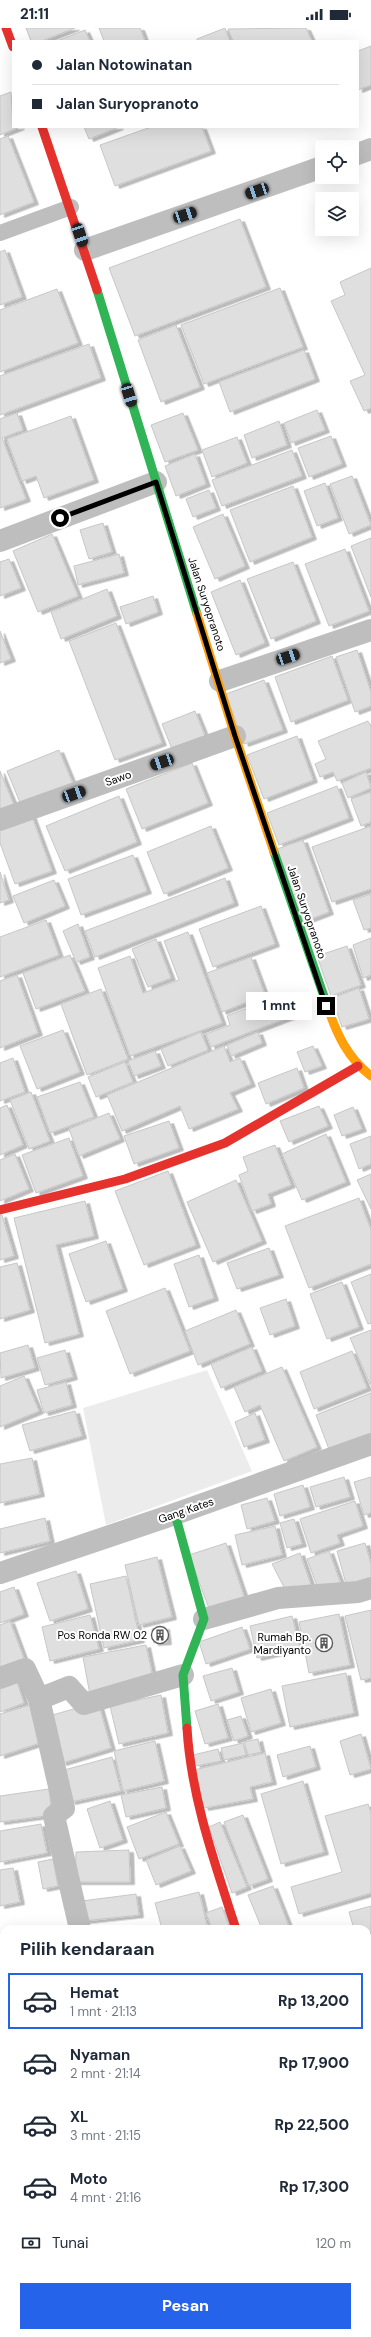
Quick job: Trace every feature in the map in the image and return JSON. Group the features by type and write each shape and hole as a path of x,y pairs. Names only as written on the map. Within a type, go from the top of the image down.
{"main road":[{"path":"6,28 12,44"},
{"name":"Jalan Suryopranoto","path":"42,128 85,250 156,482 220,681 235,736 336,1036 358,1066 371,1076"},
{"path":"0,1210 125,1179 226,1143 358,1066"},
{"path":"175,1514 204,1619 183,1675 188,1748 192,1776 217,1870 235,1925"}],"street":[{"path":"359,153 371,149"},
{"path":"85,250 315,169"},
{"path":"0,541 156,482"},
{"path":"220,681 371,630"},
{"name":"Sawo","path":"0,820 235,736"},
{"name":"Gang Kates","path":"0,1572 175,1514 371,1444"},
{"path":"204,1619 278,1598 358,1592 371,1588"},
{"path":"0,1678 25,1669 38,1699 64,1808 54,1816 79,1925"},
{"path":"38,1699 69,1687 84,1704 183,1675"}],"lane":[{"path":"0,233 71,207"}],"shaded area":[{"path":"207,1370 252,1471 106,1525 83,1408"}],"building":[{"path":"26,28 75,28 45,40 31,40"},
{"path":"99,28 140,28 145,40 104,40"},
{"path":"225,28 230,40 197,40"},
{"path":"306,28 312,40 233,40 228,29"},
{"path":"85,30 90,40 60,40"},
{"path":"371,46 371,85 359,90 359,51"},
{"path":"11,92 12,128 18,128 0,135 0,96"},
{"path":"84,128 116,128 89,139"},
{"path":"148,128 202,128 211,151 115,186 100,145"},
{"path":"8,136 34,202 0,215 0,139"},
{"path":"240,219 266,287 135,336 109,268"},
{"path":"5,250 22,297 0,305 0,252"},
{"path":"371,268 371,408 364,411 350,381 365,375 331,301 345,295 340,282"},
{"path":"280,288 303,347 204,384 181,325"},
{"path":"57,289 78,343 0,372 0,310"},
{"path":"176,325 200,387 161,402 138,340"},
{"path":"89,344 101,378 0,415 0,376"},
{"path":"304,350 315,379 230,412 219,382"},
{"path":"317,410 325,430 291,443 284,423"},
{"path":"17,413 23,430 2,438 26,499 0,508 0,419"},
{"path":"183,413 198,450 165,462 151,425"},
{"path":"71,416 94,480 44,498 36,476 22,481 7,439"},
{"path":"279,421 287,445 252,458 244,435"},
{"path":"331,436 342,464 309,477 298,448"},
{"path":"237,437 247,463 212,477 202,450"},
{"path":"292,450 302,476 222,506 212,480"},
{"path":"195,454 206,484 176,496 165,466"},
{"path":"352,476 371,525 349,534 330,484"},
{"path":"325,483 338,518 317,526 304,491"},
{"path":"293,486 312,537 250,562 230,510"},
{"path":"209,490 216,508 193,517 186,499"},
{"path":"223,514 245,566 215,579 193,527"},
{"path":"103,523 112,552 89,559 80,530"},
{"path":"52,534 78,596 38,612 13,551"},
{"path":"371,538 371,597 351,546"},
{"path":"345,549 369,611 329,626 305,564"},
{"path":"119,554 124,573 78,585 74,566"},
{"path":"9,559 21,588 0,596 0,562"},
{"path":"293,562 316,621 271,639 247,579"},
{"path":"240,580 265,643 236,655 211,592"},
{"path":"107,589 117,616 61,639 51,612"},
{"path":"153,596 158,612 126,624 120,607"},
{"path":"116,623 162,743 115,760 69,641"},
{"path":"0,631 11,659 0,663"},
{"path":"357,650 371,692 371,706 355,712 336,657"},
{"path":"332,656 348,700 291,722 275,677"},
{"path":"264,680 283,730 244,744 226,694"},
{"path":"195,711 205,736 172,749 162,724"},
{"path":"368,721 371,727 371,768 337,781 333,772 320,777 315,764 326,759 318,741"},
{"path":"297,736 313,780 264,799 247,755"},
{"path":"59,750 73,784 21,805 7,771"},
{"path":"192,763 208,803 142,829 126,789"},
{"path":"0,771 16,810 0,816"},
{"path":"366,772 371,788 348,798 342,783"},
{"path":"337,786 349,818 279,845 267,813"},
{"path":"371,792 371,822 361,826 351,799"},
{"path":"119,796 137,842 65,871 46,826"},
{"path":"31,814 52,871 15,884 0,843 0,825"},
{"path":"211,826 228,868 164,894 147,852"},
{"path":"371,826 371,889 332,902 312,847"},
{"path":"303,840 329,912 303,922 277,849"},
{"path":"133,855 147,891 81,915 68,879"},
{"path":"0,872 9,900 0,903"},
{"path":"225,878 234,903 95,957 85,931"},
{"path":"54,880 65,906 24,923 13,896"},
{"path":"371,894 371,928 364,930 353,900"},
{"path":"261,906 275,944 213,967 199,929"},
{"path":"46,920 59,955 0,977 0,937"},
{"path":"78,924 90,957 76,962 63,931"},
{"path":"188,932 222,1023 130,1056 98,968 130,956 143,993 179,980 164,941"},
{"path":"371,938 371,975 363,978 353,945"},
{"path":"156,939 171,978 148,987 132,949"},
{"path":"347,946 361,985 331,996 317,956"},
{"path":"70,955 85,991 36,1009 23,973"},
{"path":"251,957 265,995 222,1012 207,973"},
{"path":"17,975 38,1033 0,1048 0,981"},
{"path":"359,988 369,1019 342,1027 332,998"},
{"path":"101,989 128,1059 87,1075 61,1004"},
{"path":"286,993 295,1015 211,1047 206,1034 230,1025 227,1016"},
{"path":"63,1030 80,1072 37,1089 20,1046"},
{"path":"201,1032 208,1050 168,1066 161,1049"},
{"path":"258,1032 262,1043 231,1056 227,1045"},
{"path":"224,1046 230,1062 240,1058 251,1084 230,1093 238,1109 189,1129 180,1106 122,1131 107,1095"},
{"path":"313,1046 322,1066 305,1072 297,1052"},
{"path":"155,1051 161,1066 134,1076 128,1061"},
{"path":"13,1058 25,1092 0,1101 0,1063"},
{"path":"125,1062 133,1082 96,1097 88,1077"},
{"path":"297,1068 304,1088 266,1104 258,1083"},
{"path":"80,1082 94,1117 50,1133 37,1097"},
{"path":"31,1092 50,1141 29,1149 10,1100"},
{"path":"7,1105 23,1145 0,1155 0,1108"},
{"path":"319,1106 328,1126 289,1142 280,1121"},
{"path":"353,1107 362,1129 342,1136 334,1115"},
{"path":"109,1113 120,1139 79,1156 69,1129"},
{"path":"169,1121 179,1148 134,1164 124,1136"},
{"path":"326,1134 346,1182 302,1200 282,1154"},
{"path":"371,1136 371,1164 359,1169 350,1144"},
{"path":"69,1138 83,1176 36,1193 22,1155"},
{"path":"275,1145 291,1185 268,1194 271,1204 252,1211 239,1175 248,1171 243,1157"},
{"path":"15,1154 29,1189 0,1201 0,1160"},
{"path":"168,1171 196,1245 144,1265 115,1191"},
{"path":"371,1174 371,1209 357,1180"},
{"path":"236,1180 262,1241 213,1262 187,1202"},
{"path":"359,1198 371,1230 371,1264 309,1288 285,1226"},
{"path":"85,1201 94,1236 56,1245 79,1334 45,1343 14,1218"},
{"path":"0,1215 2,1215 14,1256 0,1260"},
{"path":"106,1241 123,1289 86,1302 69,1254"},
{"path":"269,1248 279,1275 237,1289 227,1263"},
{"path":"199,1255 214,1298 189,1307 174,1264"},
{"path":"17,1263 30,1310 0,1319 0,1267"},
{"path":"371,1274 371,1323 368,1324 351,1282"},
{"path":"342,1282 359,1327 327,1339 310,1294"},
{"path":"165,1288 190,1351 130,1374 106,1311"},
{"path":"286,1299 295,1326 270,1335 260,1308"},
{"path":"236,1310 250,1344 198,1365 185,1331"},
{"path":"371,1330 371,1384 370,1384 350,1338"},
{"path":"28,1345 35,1368 1,1378 0,1353"},
{"path":"252,1347 262,1371 221,1388 211,1364"},
{"path":"65,1350 73,1377 45,1385 37,1358"},
{"path":"352,1351 367,1388 314,1409 300,1372"},
{"path":"282,1367 317,1447 284,1461 260,1405 245,1412 234,1387"},
{"path":"24,1376 39,1411 0,1427 0,1386"},
{"path":"66,1382 72,1405 44,1413 37,1390"},
{"path":"371,1393 371,1436 330,1452 316,1415"},
{"path":"75,1411 82,1436 30,1451 22,1425"},
{"path":"255,1413 265,1440 244,1447 235,1422"},
{"path":"32,1458 40,1494 0,1503 0,1464"},
{"path":"344,1477 350,1497 316,1507 310,1487"},
{"path":"371,1477 371,1513 364,1515 354,1482"},
{"path":"303,1485 310,1507 280,1516 274,1494"},
{"path":"267,1498 275,1521 247,1529 241,1505"},
{"path":"355,1501 363,1526 337,1535 340,1543 311,1553 300,1519"},
{"path":"45,1518 50,1541 0,1553 0,1529"},
{"path":"294,1519 302,1544 287,1548 280,1523"},
{"path":"275,1526 282,1555 242,1565 235,1535"},
{"path":"226,1543 245,1599 210,1611 189,1555"},
{"path":"365,1543 371,1564 371,1584 348,1591 337,1551"},
{"path":"329,1551 342,1587 319,1591 307,1559"},
{"path":"300,1553 312,1588 285,1589 272,1564"},
{"path":"157,1557 172,1617 139,1625 125,1565"},
{"path":"76,1571 88,1609 50,1621 37,1583"},
{"path":"126,1576 140,1640 104,1648 90,1584"},
{"path":"14,1587 24,1614 0,1623 0,1592"},
{"path":"371,1610 371,1678 361,1680 345,1616"},
{"name":"Rumah Bp. Mardiyanto","path":"339,1614 350,1665 309,1673 299,1622"},
{"path":"90,1615 99,1649 50,1661 42,1627"},
{"path":"292,1616 300,1648 257,1658 250,1626"},
{"path":"10,1621 26,1664 0,1674 0,1625"},
{"name":"Pos Ronda RW 02","path":"165,1627 167,1642 154,1643 152,1629"},
{"path":"242,1627 250,1649 206,1664 199,1642"},
{"path":"146,1645 154,1683 90,1695 83,1657"},
{"path":"232,1668 239,1692 211,1701 203,1676"},
{"path":"346,1673 354,1713 290,1727 282,1686"},
{"path":"15,1676 24,1703 0,1712 0,1682"},
{"path":"271,1689 281,1723 251,1732 241,1698"},
{"path":"161,1695 168,1733 119,1744 110,1706"},
{"path":"98,1702 111,1748 62,1763 49,1716"},
{"path":"218,1704 228,1738 205,1744 195,1711"},
{"path":"30,1705 43,1742 0,1756 0,1714"},
{"path":"241,1716 248,1736 234,1741 227,1720"},
{"path":"361,1734 371,1769 350,1775 340,1741"},
{"path":"258,1739 261,1752 248,1755 244,1742"},
{"path":"155,1741 164,1781 123,1791 114,1751"},
{"path":"243,1743 246,1755 224,1760 221,1748"},
{"path":"310,1746 316,1767 283,1777 277,1755"},
{"path":"218,1749 221,1761 196,1766 193,1755"},
{"path":"265,1753 272,1782 250,1787 253,1799 204,1808 194,1770"},
{"path":"112,1757 121,1791 71,1802 64,1770"},
{"path":"303,1781 324,1852 281,1864 261,1794"},
{"path":"162,1787 166,1808 126,1817 121,1795"},
{"path":"49,1789 52,1815 0,1822 0,1796"},
{"path":"110,1801 123,1840 100,1848 87,1809"},
{"path":"368,1804 371,1813 371,1893 299,1914 291,1887 342,1872 325,1816"},
{"path":"166,1812 179,1844 139,1859 127,1827"},
{"path":"243,1815 268,1879 249,1886 224,1822"},
{"path":"220,1822 247,1887 232,1893 209,1827"},
{"path":"41,1824 47,1853 0,1862 0,1831"},
{"path":"180,1846 191,1871 156,1885 146,1860"},
{"path":"129,1850 130,1882 75,1882 76,1852"},
{"path":"53,1859 58,1886 43,1889 38,1862"},
{"path":"13,1868 20,1902 0,1906 0,1870"},
{"path":"273,1886 288,1925 260,1925 248,1895"},
{"path":"199,1892 207,1925 161,1925 155,1903"},
{"path":"136,1894 139,1915 84,1921 82,1901"},
{"path":"371,1906 371,1925 353,1925 349,1912"},
{"path":"222,1907 229,1925 210,1925 206,1913"}],"traffic: fast":[{"path":"97,290 197,614"},
{"path":"274,852 328,1008"},
{"path":"175,1514 204,1619 183,1675 187,1728"}],"traffic: slow":[{"path":"197,614 235,736 274,852"},
{"path":"328,1008 339,1037 344,1045 356,1062 371,1076"}],"traffic: jam":[{"path":"6,28 12,44"},
{"path":"42,128 97,290"},
{"path":"0,1210 125,1179 225,1143 358,1066"},
{"path":"187,1728 193,1779 205,1830 235,1925"}],"place":[{"name":"Pos Ronda RW 02","path":"160,1635"},
{"name":"Rumah Bp. Mardiyanto","path":"324,1643"}],"route":[{"path":"60,518 156,482 220,681 235,736 326,1006"}]}
